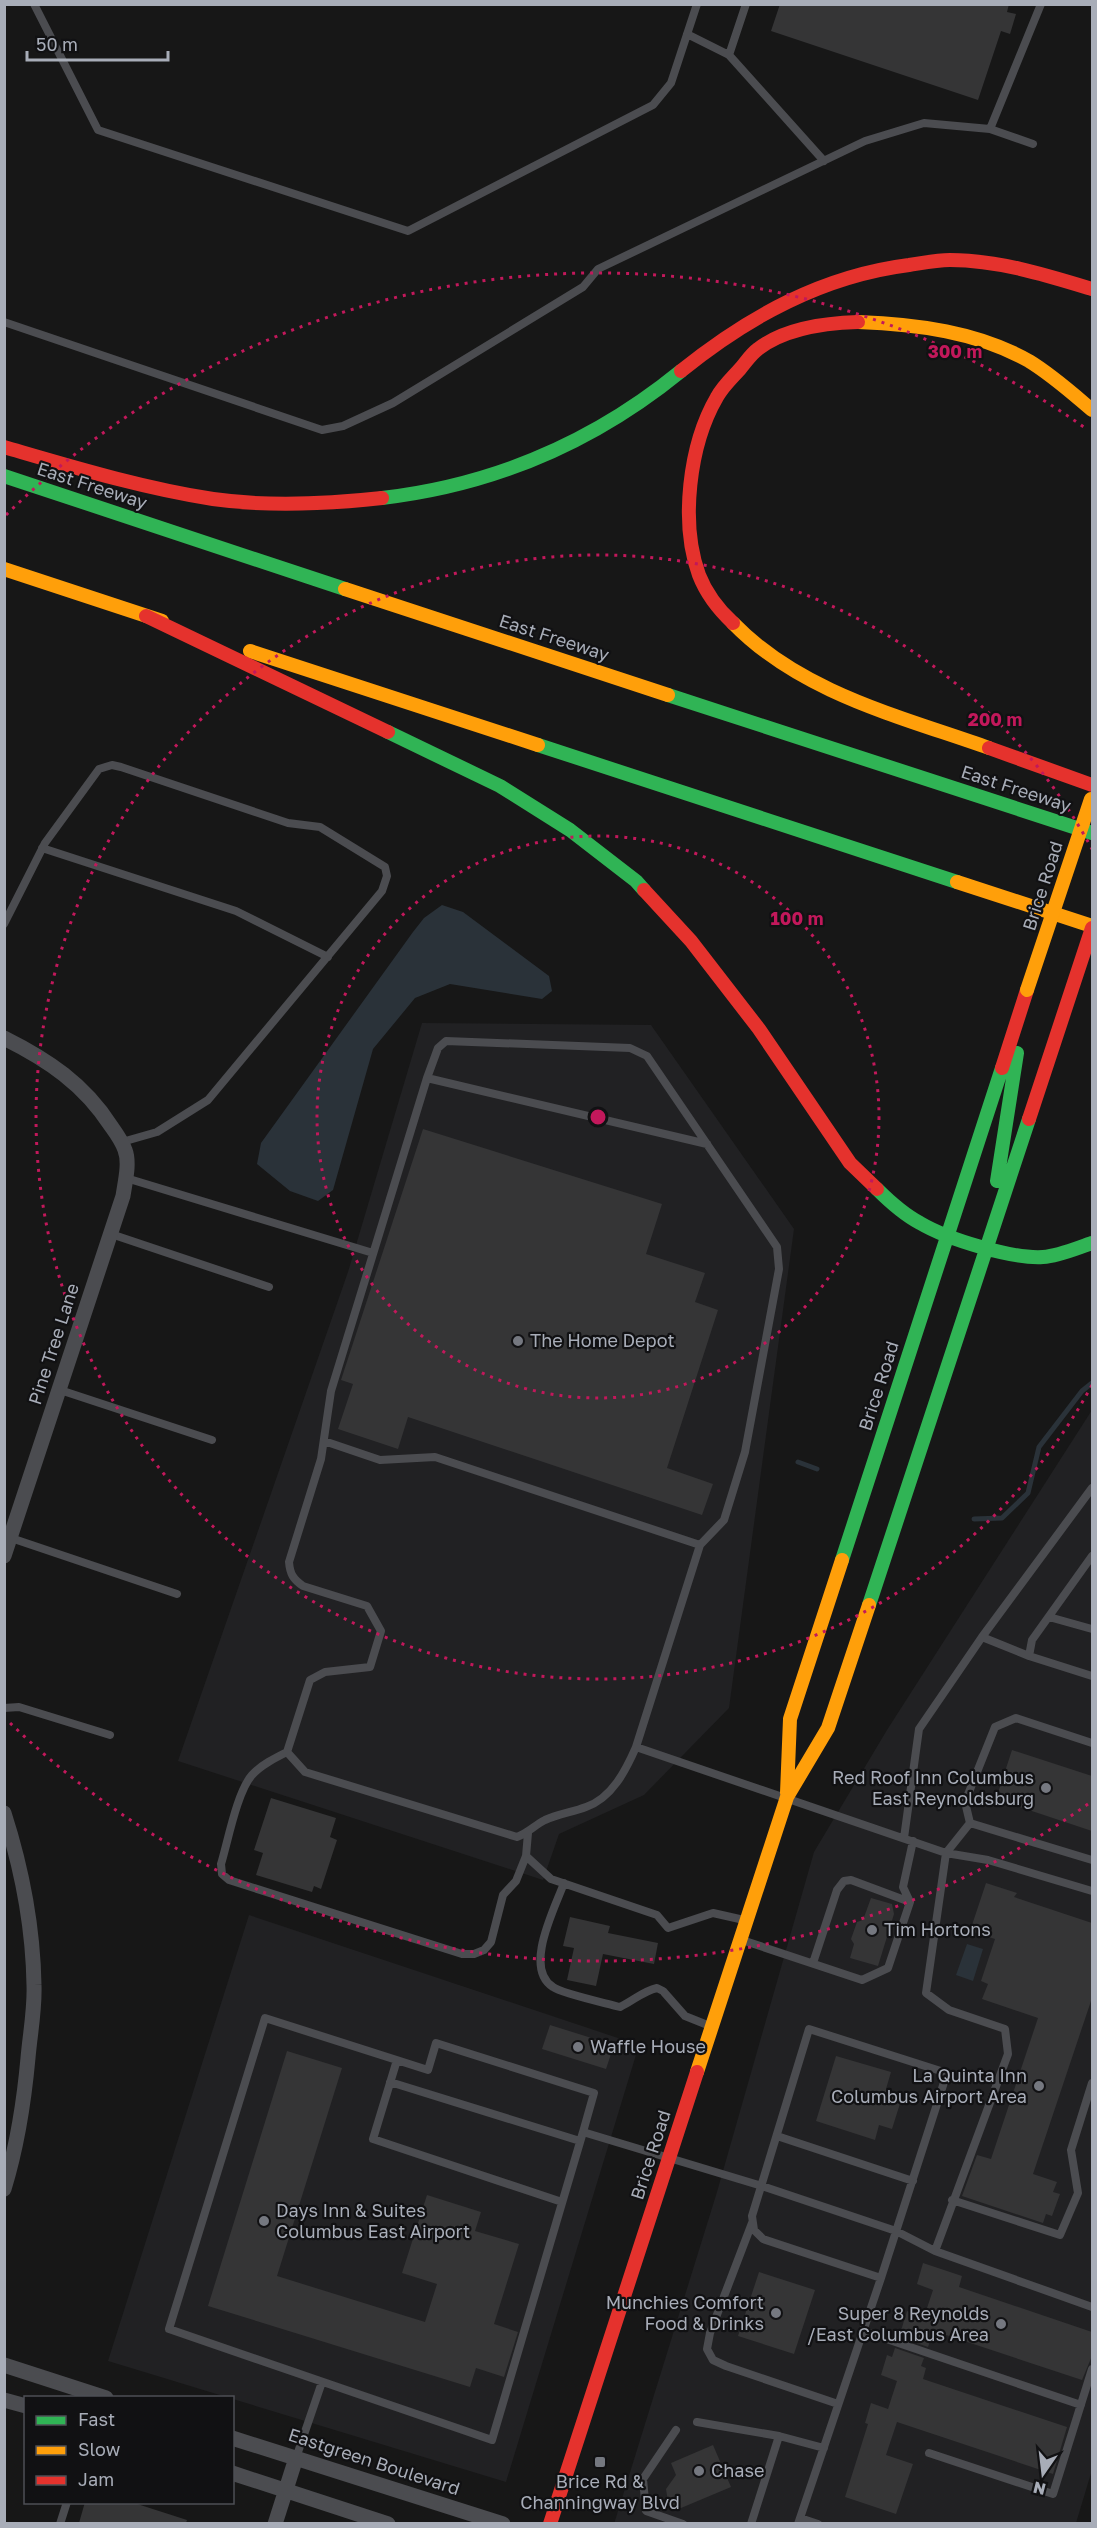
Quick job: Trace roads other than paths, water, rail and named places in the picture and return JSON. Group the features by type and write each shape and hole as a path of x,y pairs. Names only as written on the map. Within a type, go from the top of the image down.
{"main road":[{"path":"4,447 96,474 188,494 258,503 333,502 404,495 466,484 532,461 592,433 644,400 728,335 781,304 850,275 893,266 950,260 1008,267 1092,289"},
{"path":"1092,410 1054,378 1026,359 988,343 946,331 905,323 866,323 830,325 795,331 759,347 717,396 697,446 689,507 692,544 704,586 731,622 755,646 825,689 1092,792"},
{"name":"East Freeway","path":"4,476 888,768 1092,832"},
{"path":"4,569 1092,927"},
{"path":"146,616 500,786 570,830 636,881 691,941 759,1029 850,1163 898,1209 921,1224 946,1235 1020,1257 1046,1257 1092,1243"},
{"name":"Brice Road","path":"787,1797 790,1719 1092,792"},
{"name":"Brice Road","path":"550,2523 787,1797 828,1728 1092,927"},
{"name":"Brice Road","path":"987,1247 1027,990"}],"street":[{"path":"4,1038 41,1056 72,1079 101,1111 122,1142"},
{"name":"Pine Tree Lane","path":"4,1556 123,1196 126,1151 122,1142"},
{"path":"4,1813 20,1860 30,1923 34,1987 25,2083 6,2181"},
{"path":"4,2365 103,2396"},
{"path":"4,2400 24,2405"},
{"name":"Eastgreen Boulevard","path":"234,2439 503,2523"},
{"path":"275,2523 296,2458"},
{"path":"234,2474 388,2523"}],"lane":[{"path":"33,4 98,130 408,231 653,105 671,83 697,4"},
{"path":"729,55 746,4"},
{"path":"990,129 1041,4"},
{"path":"687,34 729,55 824,161"},
{"path":"4,322 322,430 343,426 393,403 583,287 598,269 865,141 924,123 990,129 1033,144"},
{"path":"4,924 42,848 99,769 112,765 288,823 320,826 385,867 387,876 382,891 208,1100 157,1132 122,1142"},
{"path":"42,848 236,911 328,957"},
{"path":"287,1752 305,1772 501,1834 517,1837 528,1833 544,1820 590,1806 605,1795 627,1768 700,1545 724,1520 745,1452 779,1269 777,1247 646,1056 630,1048 446,1041 438,1048 331,1391 321,1459 289,1562 290,1574 303,1586 368,1606 381,1631 370,1667 325,1672 310,1680 287,1752 252,1775 243,1790 221,1863 222,1874 229,1880 462,1954 474,1954 484,1950 491,1942 503,1895 516,1881 526,1856 528,1833"},
{"path":"427,1078 707,1144"},
{"path":"126,1178 373,1253"},
{"path":"111,1234 269,1287"},
{"path":"60,1390 212,1440"},
{"path":"324,1441 380,1460 435,1457 700,1545"},
{"path":"904,1838 919,1729 982,1637 1092,1488"},
{"path":"11,1538 177,1594"},
{"path":"1029,1656 1032,1640 1092,1556"},
{"path":"1049,1617 1092,1629"},
{"path":"982,1637 1029,1656 1092,1676"},
{"path":"4,1708 19,1707 110,1735"},
{"path":"970,1823 965,1802 995,1727 1016,1718 1092,1743"},
{"path":"636,1746 946,1853 988,1860 1092,1891"},
{"path":"935,2251 1008,2054 1005,2029 949,2010 926,1993 946,1853 970,1823"},
{"path":"970,1823 1092,1860"},
{"path":"740,1940 862,1980 888,1968 910,1902 903,1887 913,1841"},
{"path":"526,1856 551,1879 657,1915 668,1928 713,1914 746,1921"},
{"path":"813,1963 837,1890 844,1881 851,1880 910,1902"},
{"path":"564,1883 538,1956 541,1971 552,1987 620,2007 634,2001 647,1990 657,1988 663,1991 685,2016 712,2027"},
{"path":"265,2018 428,2070 436,2043 594,2093 583,2132 492,2440 169,2329 265,2018"},
{"path":"818,2523 799,2521 881,2278 913,2181 946,2073 809,2029 752,2216 754,2230 763,2239 881,2278"},
{"path":"397,2060 373,2139 562,2202"},
{"path":"390,2082 580,2141"},
{"path":"952,2200 1060,2235 1078,2193 1071,2150 1092,2083"},
{"path":"583,2132 762,2186 896,2231 935,2251 1092,2307"},
{"path":"777,2136 913,2181"},
{"path":"753,2222 710,2333 707,2349 714,2360 726,2366 838,2404"},
{"path":"863,2331 1081,2405"},
{"path":"930,2453 1053,2494 1092,2369"},
{"path":"296,2458 322,2382"},
{"path":"697,2422 779,2436 824,2448"},
{"path":"676,2430 643,2479 646,2511 683,2523"},
{"path":"751,2523 779,2436"},
{"path":"60,2523 66,2504"}],"waterway":[{"path":"974,1519 1002,1518 1028,1493 1039,1447 1082,1391 1092,1383"},
{"path":"798,1462 817,1469"}],"place":[{"name":"The Home Depot","path":"518,1341"},
{"name":"Red Roof Inn Columbus East Reynoldsburg","path":"1046,1788"},
{"name":"Tim Hortons","path":"872,1930"},
{"name":"Waffle House","path":"578,2047"},
{"name":"La Quinta Inn Columbus Airport Area","path":"1039,2086"},
{"name":"Days Inn & Suites Columbus East Airport","path":"264,2221"},
{"name":"Munchies Comfort Food & Drinks","path":"776,2313"},
{"name":"Super 8 Reynolds /East Columbus Area","path":"1001,2324"},
{"name":"Brice Rd & Channingway Blvd","path":"600,2462"},
{"name":"Chase","path":"699,2471"}]}
